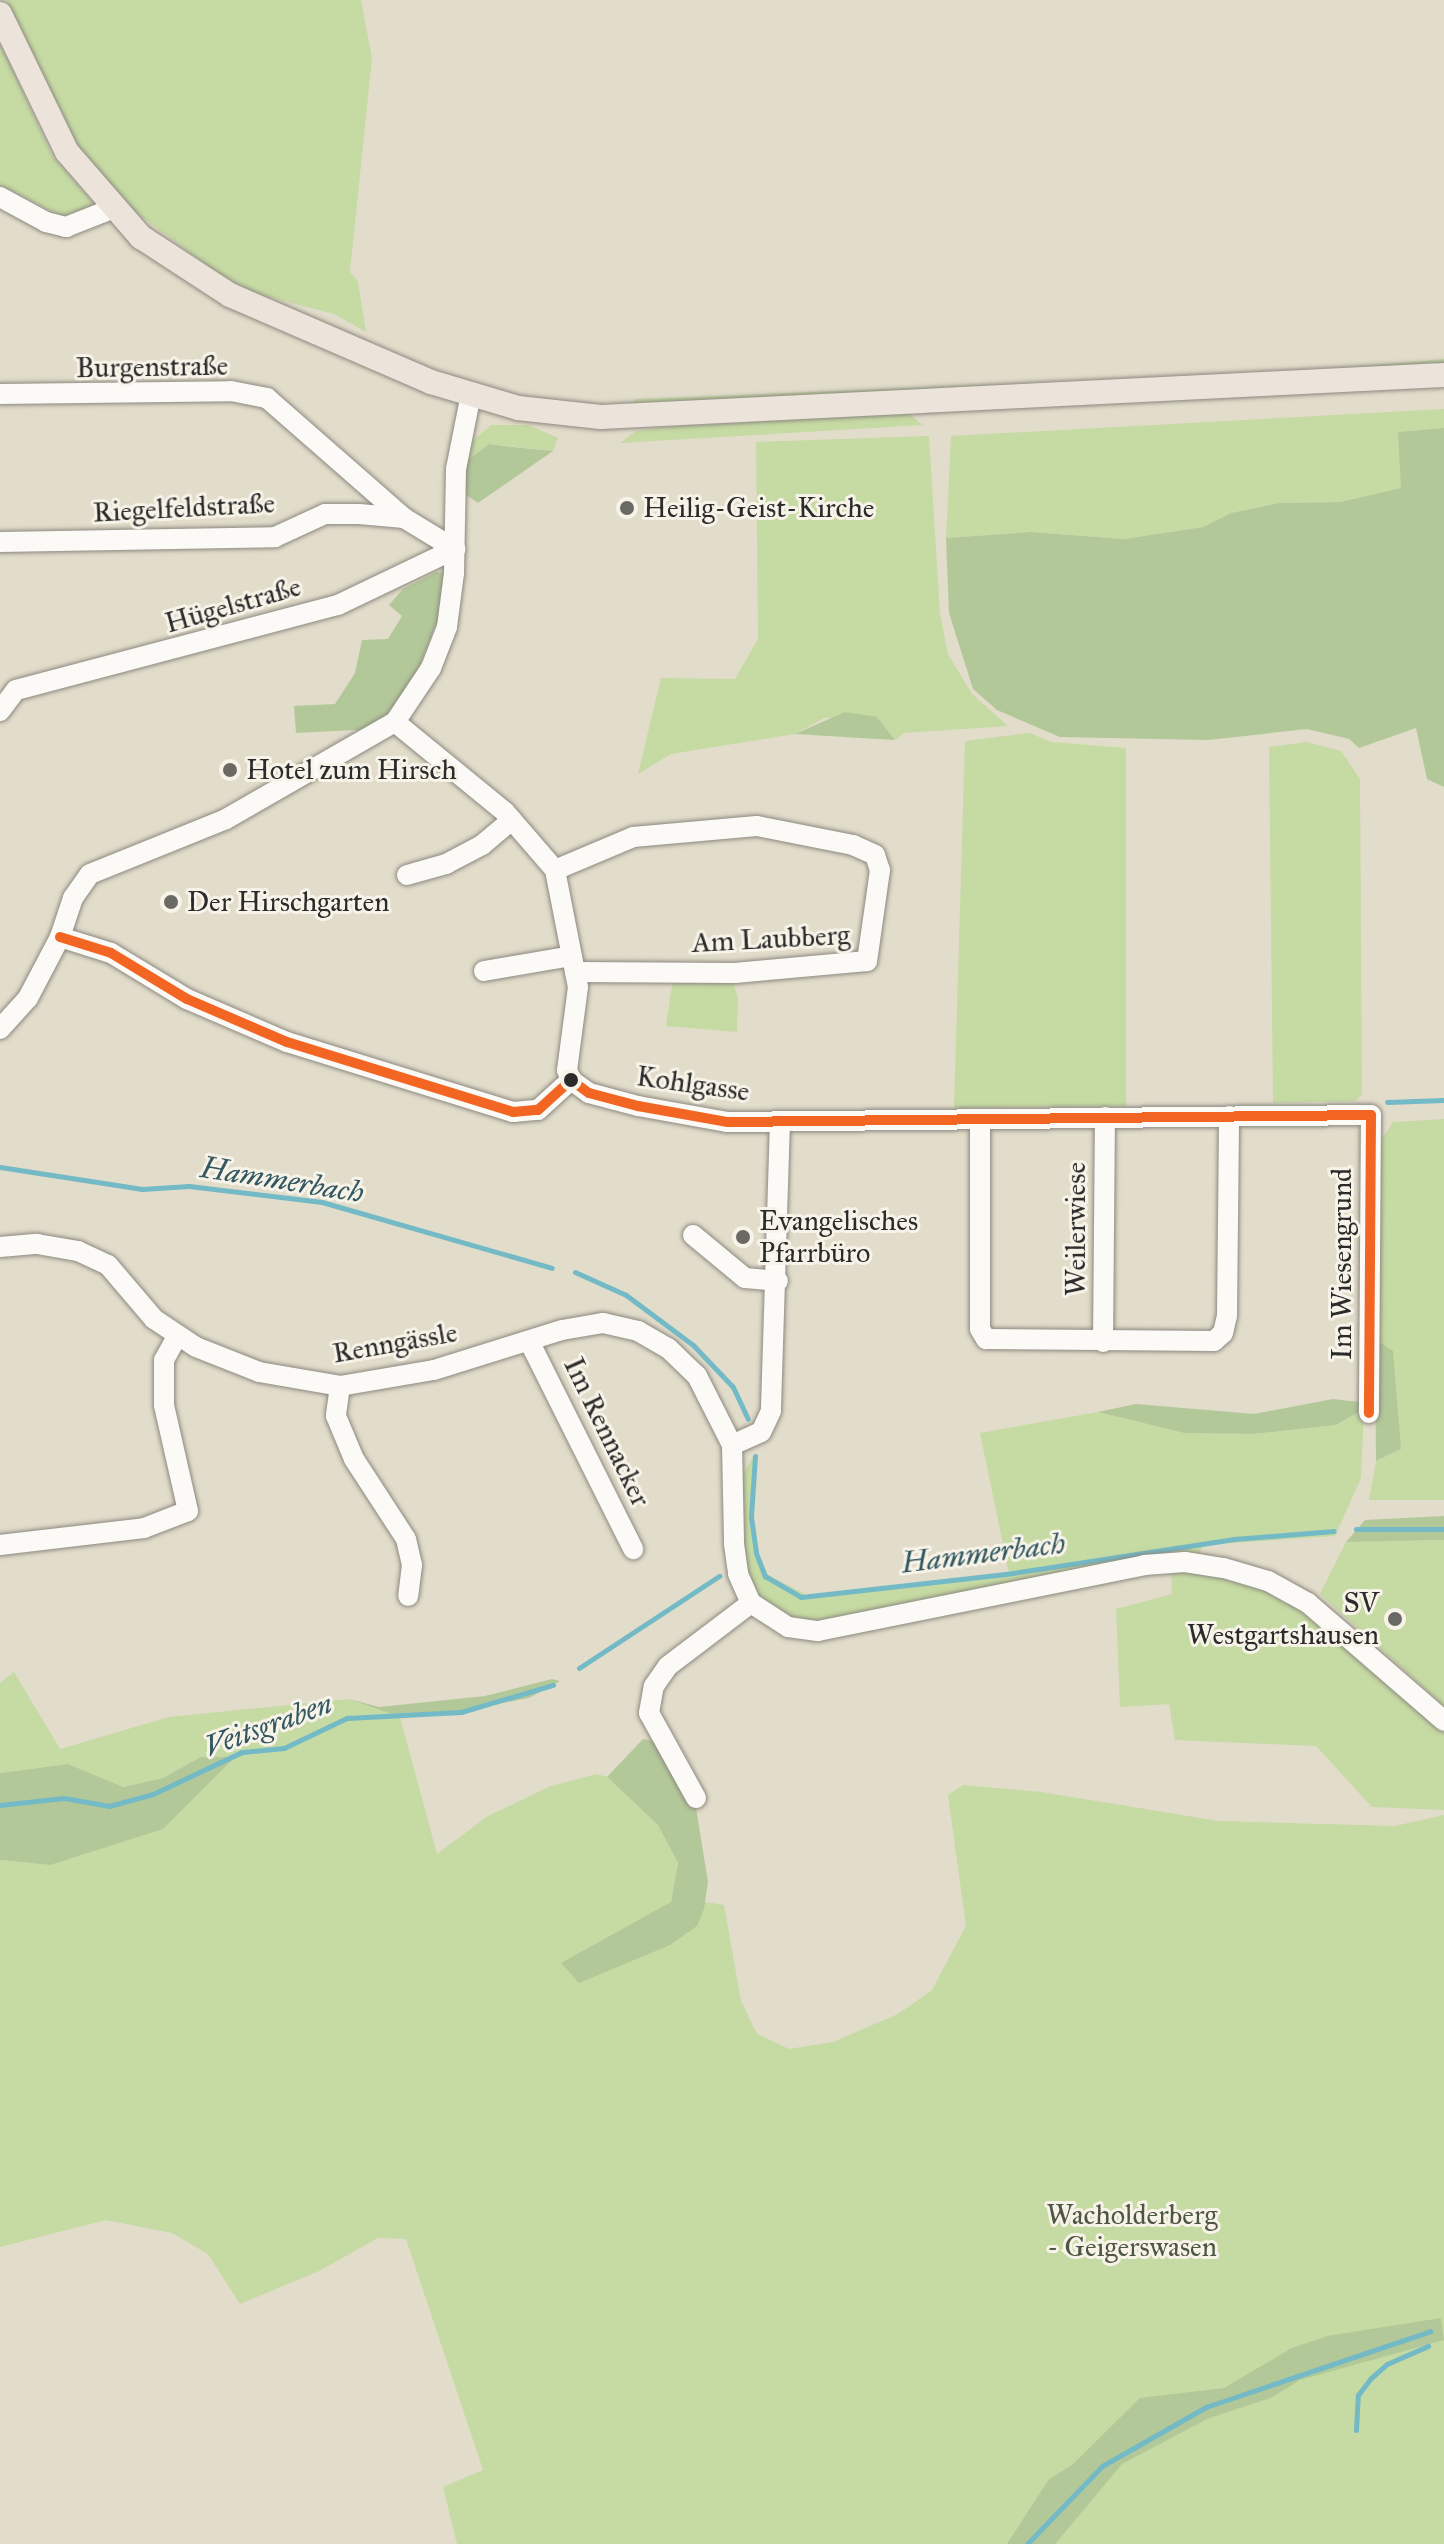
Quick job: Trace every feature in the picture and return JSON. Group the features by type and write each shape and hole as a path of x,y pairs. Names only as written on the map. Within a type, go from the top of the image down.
{"main road":[{"path":"0,14 67,152 141,237 230,295 431,382 518,408 601,417 1444,375"}],"street":[{"path":"0,197 46,222 66,227 114,208"},
{"name":"Burgenstraße","path":"0,394 231,391 267,398 404,518"},
{"path":"0,1029 28,998 60,937 73,898 90,874 226,819 395,722 431,668 447,627 455,549 456,469 471,394"},
{"name":"Riegelfeldstraße","path":"0,542 275,537 325,514 404,518 455,549"},
{"name":"Hügelstraße","path":"0,711 8,689 338,605 455,549"},
{"path":"60,937 111,953 187,999 287,1042 513,1112 538,1110 571,1080 567,1070 574,964 555,870 512,820 395,722"},
{"path":"407,875 446,864 482,845 512,820"},
{"name":"Am Laubberg","path":"555,870 633,837 757,826 853,845 875,855 880,870 867,961 735,973 574,964"},
{"path":"484,971 574,964"},
{"name":"Kohlgasse","path":"571,1080 589,1093 638,1106 727,1122 1371,1115"},
{"name":"Im Wiesengrund","path":"1369,1413 1371,1115"},
{"path":"980,1119 980,1329 986,1339 1214,1341 1223,1333 1229,1116"},
{"name":"Weilerwiese","path":"1103,1342 1105,1117"},
{"path":"780,1121 778,1281 771,1411 761,1432 732,1445 734,1544 738,1574 751,1603 788,1627 818,1631 1144,1565 1185,1562 1224,1568 1268,1581 1308,1603 1444,1721"},
{"path":"693,1235 745,1278 778,1281"},
{"name":"Renngässle","path":"0,1247 37,1244 78,1251 108,1265 154,1319 177,1337 259,1372 340,1386 434,1370 529,1341 603,1323 638,1331 668,1348 697,1376 732,1445"},
{"path":"0,1545 144,1528 188,1511 164,1405 164,1360 177,1337"},
{"name":"Im Rennacker","path":"529,1341 633,1549"},
{"path":"340,1386 336,1416 354,1459 406,1539 412,1565 408,1596"},
{"path":"696,1798 649,1713 654,1686 668,1666 751,1603"}],"green space":[{"path":"6,0 361,0 372,58 350,272 358,282 366,332 334,314 257,294 215,271 130,208 74,141"},
{"path":"0,43 53,157 97,208 87,215 63,217 0,185"},
{"path":"1444,359 1444,369 633,406 635,399 1268,374"},
{"path":"1444,409 1444,428 1398,432 1402,488 1340,502 1279,503 1231,513 1203,527 1124,539 1031,532 946,538 951,436"},
{"path":"908,413 923,425 620,443 636,431 667,427"},
{"path":"491,425 528,425 558,438 553,451 489,444 468,460 470,443"},
{"path":"1444,428 1444,787 1427,779 1416,728 1359,748 1349,739 1307,729 1208,740 1060,737 997,710 973,689 949,613 946,538 1031,532 1124,539 1203,527 1231,513 1279,503 1340,502 1401,488 1398,432"},
{"path":"929,436 940,614 948,654 972,694 1008,726 904,733 895,740 877,717 824,718 795,734 671,754 638,774 661,678 735,679 758,639 756,442"},
{"path":"489,444 553,451 478,503 463,493 468,460"},
{"path":"436,572 446,573 439,617 410,689 374,729 296,733 294,706 335,704 355,673 362,640 388,639 402,616 389,605 403,589"},
{"path":"845,712 877,717 895,740 795,734"},
{"path":"1030,733 1051,742 1126,748 1126,1106 954,1108 965,741"},
{"path":"1307,742 1341,751 1360,779 1362,1094 1356,1101 1273,1103 1269,747"},
{"path":"731,978 738,997 737,1032 666,1026 673,979"},
{"path":"1444,1119 1444,1500 1369,1500 1376,1461 1401,1449 1375,1339 1379,1143 1393,1122"},
{"path":"1375,1339 1393,1351 1401,1449 1376,1461"},
{"path":"1333,1399 1359,1402 1364,1409 1336,1425 1253,1434 1184,1433 1098,1412 1136,1404 1254,1414"},
{"path":"1364,1409 1361,1478 1335,1536 1203,1545 1198,1556 815,1627 788,1620 756,1598 741,1552 742,1476 753,1457 753,1516 759,1554 768,1575 809,1596 1009,1573 980,1433 1098,1412 1184,1433 1253,1434 1336,1425"},
{"path":"1444,1516 1444,1540 1346,1542 1365,1520"},
{"name":"SV Westgartshausen","path":"1444,1540 1444,1706 1320,1594 1346,1542"},
{"path":"1171,1570 1240,1579 1309,1610 1444,1728 1444,1810 1372,1807 1316,1746 1175,1740 1169,1704 1120,1707 1116,1609 1172,1594"},
{"name":"Wacholderberg - Geigerswasen","path":"14,1672 60,1749 169,1717 349,1699 400,1717 437,1854 488,1816 551,1786 597,1774 607,1777 658,1825 678,1863 671,1902 639,1922 679,1898 724,1905 741,2001 757,2034 789,2049 833,2042 898,2014 932,1990 966,1926 948,1795 963,1785 1041,1792 1219,1821 1395,1826 1444,1815 1444,2544 457,2544 443,2487 483,2470 406,2239 378,2238 319,2271 240,2304 208,2254 172,2233 106,2220 0,2247 0,1860 50,1865 235,1758 201,1757 163,1778 122,1787 68,1764 0,1773 0,1683"},
{"path":"552,1679 560,1681 529,1698 438,1715 400,1717 349,1699 379,1707 485,1696"},
{"path":"643,1739 653,1741 696,1808 708,1882 704,1909 697,1926 670,1945 579,1983 561,1963 671,1902 678,1863 658,1825 607,1777"},
{"path":"201,1757 235,1757 163,1829 50,1865 0,1860 0,1773 68,1764 123,1787 163,1778"},
{"path":"1441,2318 1444,2340 1300,2380 1271,2398 1209,2418 1122,2464 1055,2544 1007,2544 1049,2479 1072,2465 1140,2398 1224,2388 1292,2348 1327,2336"}],"waterway":[{"path":"1387,1102 1444,1100"},
{"name":"Hammerbach","path":"0,1167 142,1189 189,1186 322,1202 552,1268"},
{"name":"Hammerbach","path":"575,1272 626,1295 693,1345 733,1387 748,1419"},
{"name":"Hammerbach","path":"755,1456 751,1517 756,1553 765,1576 801,1597 1006,1574 1234,1539 1334,1531"},
{"name":"Hammerbach","path":"1356,1529 1444,1529"},
{"name":"Veitsgraben","path":"579,1668 719,1576"},
{"name":"Veitsgraben","path":"0,1805 64,1798 109,1806 153,1794 242,1752 284,1748 347,1718 461,1712 553,1685"},
{"path":"1027,2544 1102,2466 1206,2407 1430,2331"},
{"path":"1356,2430 1358,2395 1371,2378 1387,2364 1428,2346"}],"transit line":[{"path":"60,937 111,953 187,999 287,1042 513,1112 538,1110 571,1080 589,1093 638,1106 727,1122 1371,1115 1369,1413"}],"place":[{"name":"Heilig-Geist-Kirche","path":"627,508"},
{"name":"Hotel zum Hirsch","path":"230,770"},
{"name":"Der Hirschgarten","path":"171,902"},
{"name":"Evangelisches Pfarrbüro","path":"743,1237"},
{"name":"SV Westgartshausen","path":"1395,1619"}]}
